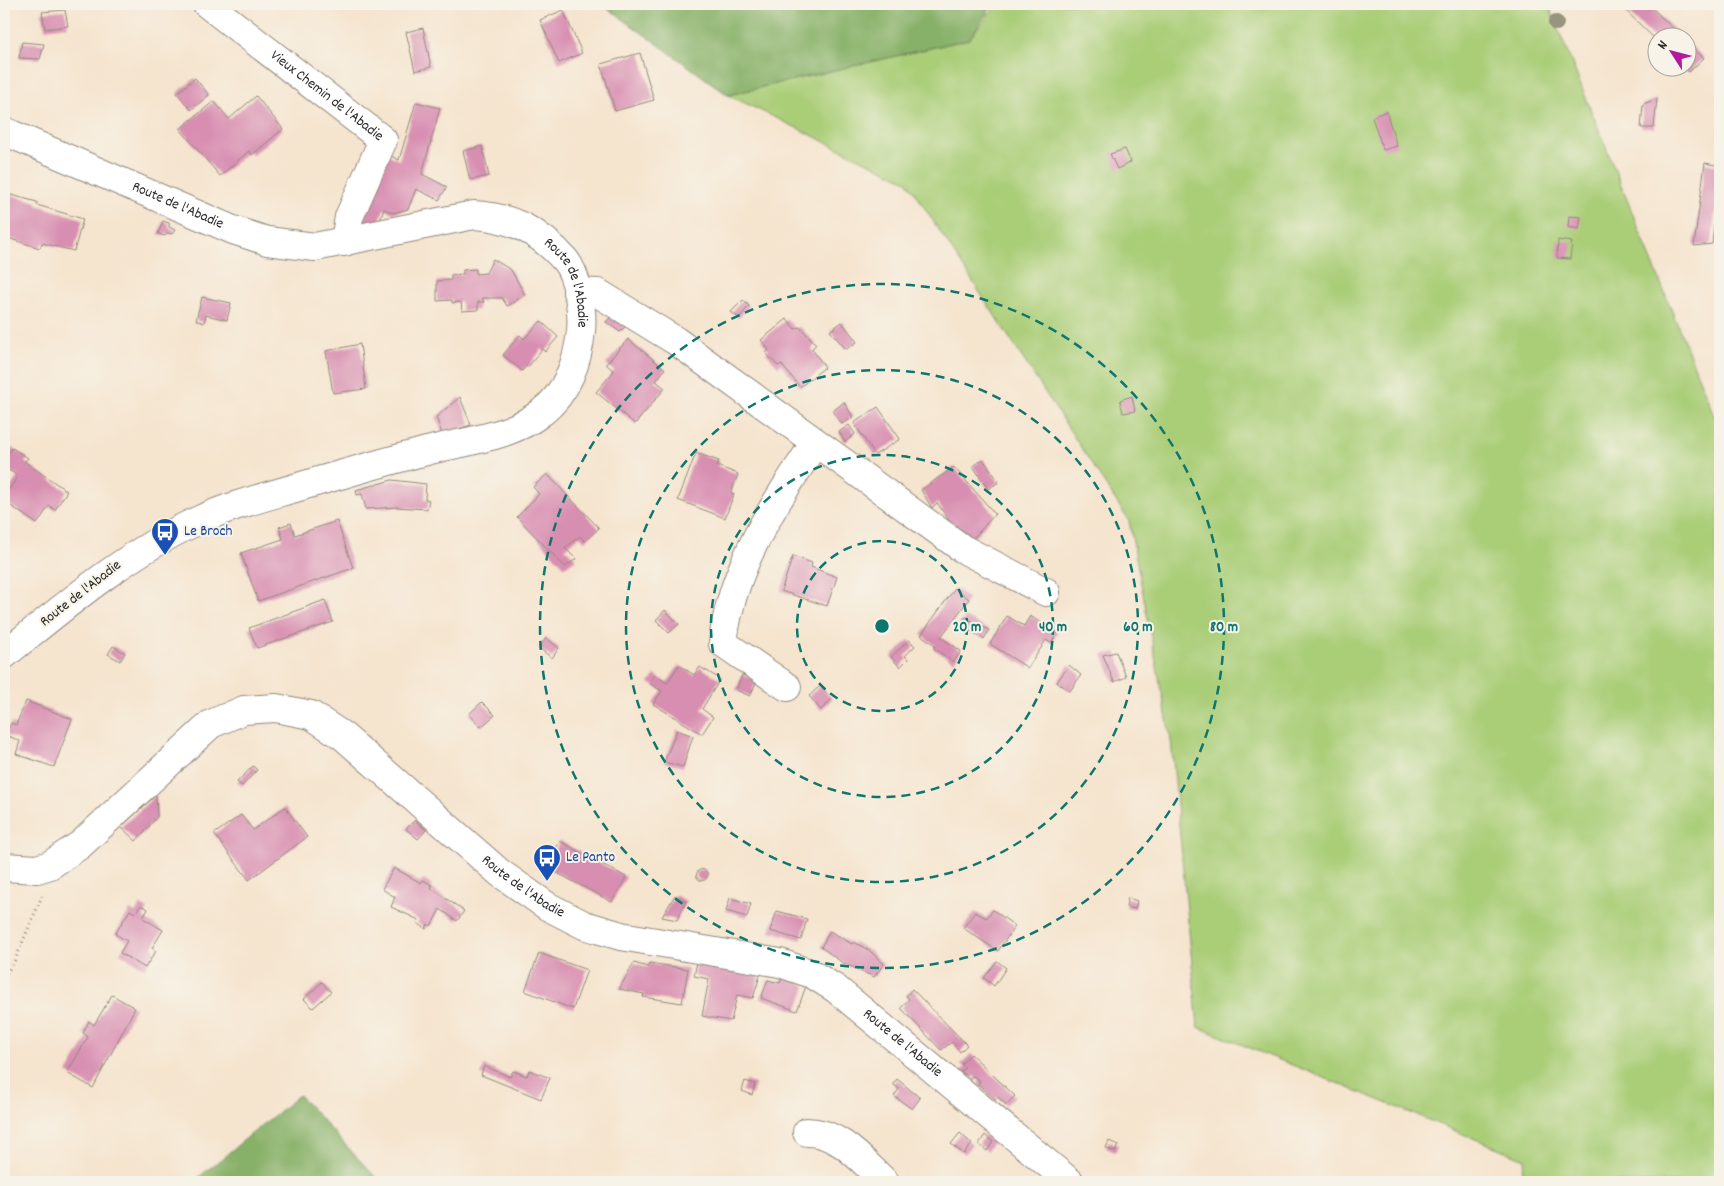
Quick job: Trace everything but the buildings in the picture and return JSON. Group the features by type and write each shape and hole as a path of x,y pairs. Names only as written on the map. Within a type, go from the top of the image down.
{"street":[{"name":"Vieux Chemin de l'Abadie","path":"207,4 383,140 349,217 345,242"},
{"name":"Route de l'Abadie","path":"4,131 233,230 267,241 315,247 474,215 494,216 533,231 554,248 569,265 582,306 581,329 574,366 566,384 545,411 532,420 502,432 421,452 247,502 198,520 154,542 116,566 4,656"},
{"path":"577,292 598,293 676,341 963,549 1046,592"},
{"path":"788,687 723,643 726,614 753,542 815,443"},
{"name":"Route de l'Abadie","path":"4,867 37,868 50,865 80,845 211,724 244,710 276,708 312,715 343,736 500,873 547,906 584,925 621,936 780,964 812,974 836,989 1070,1182"},
{"path":"807,1132 821,1132 839,1141 885,1182"}],"path":[{"path":"4,978 15,960 42,898 37,868"}],"green space":[{"path":"602,4 993,4 969,39 728,95"},
{"path":"997,4 1548,4 1720,430 1720,1182 1520,1182 1525,1159 1198,1027 1171,740 1129,521 907,181 728,95 969,39"},
{"path":"299,1095 380,1182 193,1182"}],"place":[{"name":"Le Broch","path":"165,556"},
{"name":"Le Panto","path":"547,882"}]}
